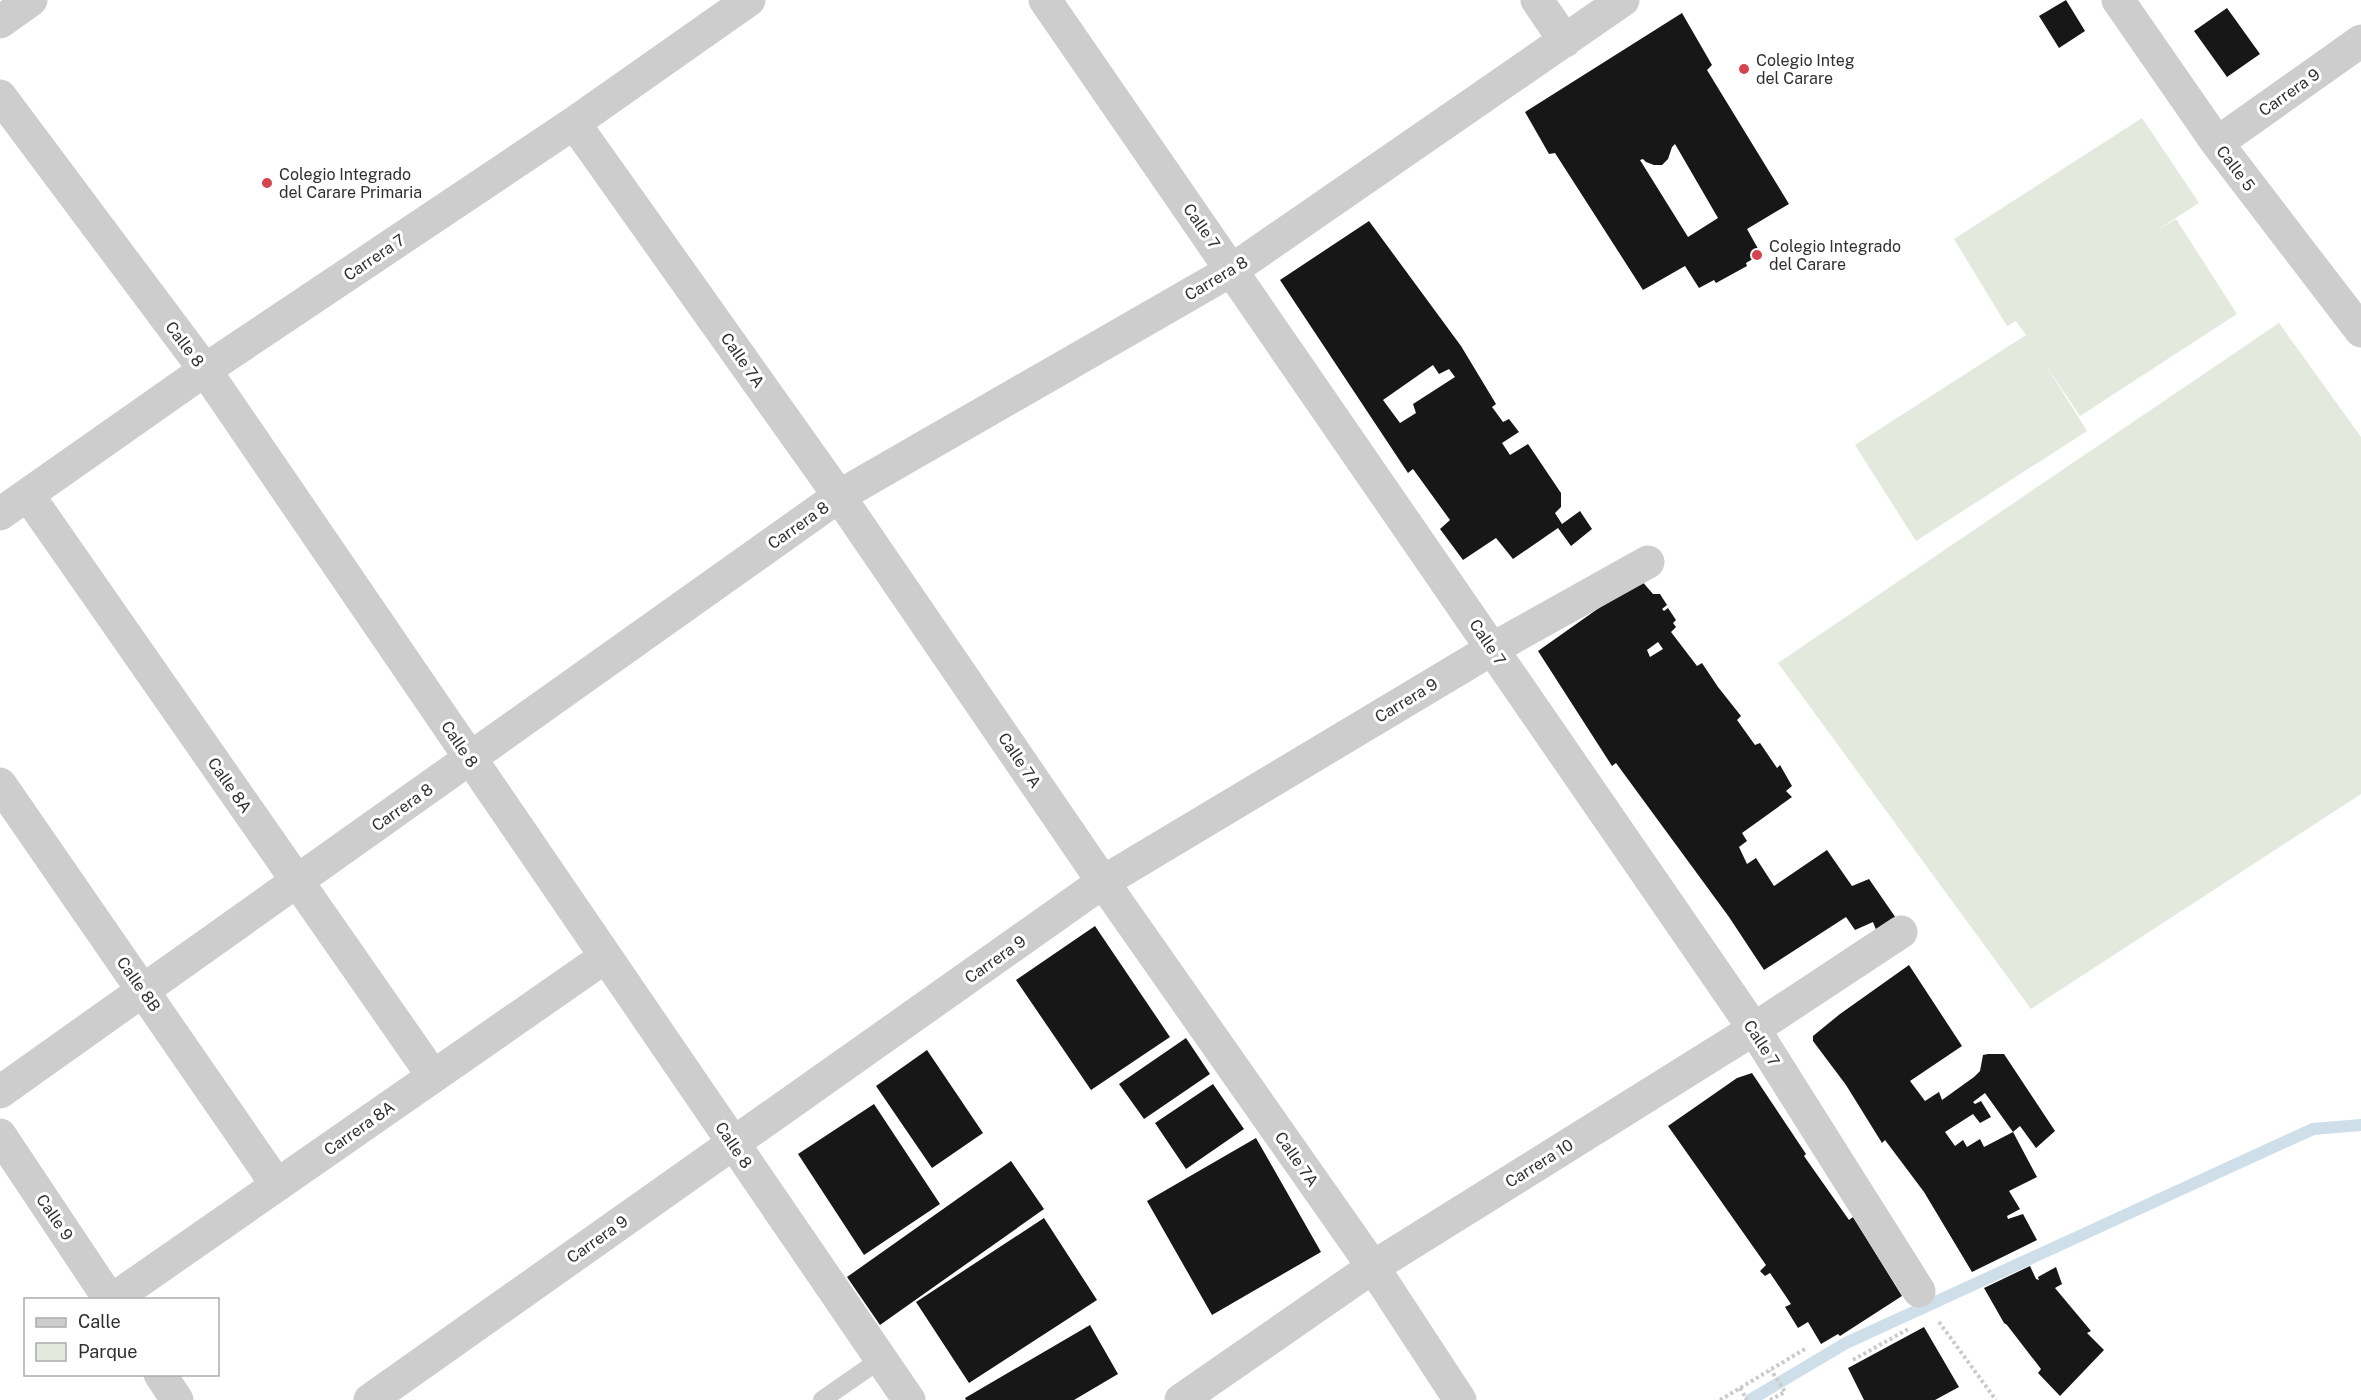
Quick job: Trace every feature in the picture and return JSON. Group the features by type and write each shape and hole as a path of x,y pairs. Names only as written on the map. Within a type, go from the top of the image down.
{"street":[{"path":"0,22 31,0"},
{"name":"Carrera 7","path":"0,514 205,370 574,123 749,0"},
{"name":"Calle 7","path":"1045,0 1754,1029 1927,1303"},
{"path":"1537,0 1565,41"},
{"name":"Carrera 8","path":"0,1092 839,496 1232,270 1623,0"},
{"name":"Calle 5","path":"2118,0 2217,142 2361,331"},
{"name":"Carrera 9","path":"2217,142 2361,41"},
{"name":"Calle 8","path":"0,96 205,370 909,1400"},
{"name":"Calle 7A","path":"574,123 839,496 1103,882 1373,1267 1460,1400"},
{"name":"Calle 8A","path":"28,495 433,1076"},
{"name":"Carrera 9","path":"370,1400 1103,882 1492,649 1648,562"},
{"name":"Calle 8B","path":"0,784 277,1185"},
{"name":"Carrera 10","path":"1181,1400 1373,1267 1754,1029 1901,932"},
{"name":"Carrera 8A","path":"112,1298 605,957"},
{"name":"Calle 9","path":"0,1135 110,1298"},
{"path":"161,1376 177,1400"}],"lane":[{"path":"822,1400 881,1359"}],"path":[{"path":"1927,1303 1996,1400"},
{"path":"1852,1360 1914,1326"},
{"path":"1720,1400 1805,1349"},
{"path":"1770,1400 1785,1392 1771,1370"},
{"path":"1740,1388 1748,1400"}],"green space":[{"path":"2142,118 2199,203 2151,234 2176,219 2237,314 2080,416 2043,361 2087,431 1916,541 1855,445 2026,335 2016,321 2007,326 1954,239"},
{"path":"2279,323 2361,437 2361,794 2031,1009 1778,663"}],"building":[{"path":"2066,0 2085,31 2059,48 2039,16"},
{"path":"2227,8 2260,54 2227,77 2194,31"},
{"path":"1682,13 1712,65 1707,70 1789,204 1747,229 1761,254 1746,263 1747,266 1716,283 1714,280 1699,288 1685,266 1643,290 1555,153 1549,154 1525,112","holes":["1675,144 1718,218 1688,237 1640,160 1662,165 1668,159"]},
{"path":"1369,221 1461,346 1496,404 1492,407 1503,422 1509,419 1519,432 1502,443 1510,455 1528,444 1561,493 1561,507 1555,513 1562,524 1580,511 1592,529 1571,546 1558,528 1513,559 1496,538 1463,560 1440,529 1450,520 1413,469 1408,473 1280,280","holes":["1433,365 1439,374 1449,369 1455,377 1413,404 1416,413 1400,423 1383,400"]},
{"path":"1640,579 1653,594 1660,594 1667,605 1662,609 1664,611 1668,608 1676,620 1673,623 1676,627 1671,632 1697,666 1702,663 1741,716 1737,720 1755,745 1760,743 1777,768 1780,765 1792,786 1786,791 1792,797 1742,833 1747,841 1739,847 1747,864 1756,858 1774,886 1827,850 1852,886 1869,879 1898,921 1877,932 1873,922 1855,930 1846,917 1764,970 1729,917 1616,763 1612,766 1538,651","holes":["1658,642 1663,649 1650,657 1647,650"]},
{"path":"1095,926 1170,1037 1091,1090 1016,980"},
{"path":"1909,965 1962,1046 1910,1081 1925,1101 1939,1092 1942,1100 1974,1077 1980,1071 1983,1055 2004,1054 2055,1131 2036,1148 2020,1126 2013,1132 2037,1177 2009,1191 2020,1209 2007,1216 2008,1219 2023,1214 2037,1240 1972,1272 1924,1192 1885,1140 1882,1143 1846,1085 1813,1041 1813,1036 1840,1014","holes":["1985,1093 2013,1132 1984,1147 1980,1139 1967,1147 1963,1140 1955,1146 1945,1132 1973,1114 1980,1123 1991,1117 1981,1101 1975,1104 1973,1102"]},
{"path":"1186,1038 1210,1074 1144,1119 1119,1084"},
{"path":"927,1050 983,1133 932,1168 876,1086"},
{"path":"1752,1073 1806,1154 1804,1156 1849,1220 1853,1217 1902,1296 1840,1336 1838,1334 1821,1344 1808,1322 1798,1328 1785,1307 1791,1304 1770,1273 1765,1276 1760,1271 1766,1265 1668,1126 1737,1078"},
{"path":"1213,1084 1244,1129 1186,1169 1155,1123"},
{"path":"874,1104 940,1204 864,1255 798,1154"},
{"path":"1256,1138 1321,1252 1212,1315 1147,1201"},
{"path":"1011,1161 1044,1209 880,1325 847,1277"},
{"path":"1044,1218 1097,1300 969,1383 916,1302"},
{"path":"2030,1266 2036,1279 2039,1280 2038,1277 2056,1267 2062,1284 2055,1288 2091,1331 2087,1333 2104,1350 2060,1396 2038,1373 2041,1369 2004,1323 1984,1288"},
{"path":"1090,1325 1118,1374 1074,1400 966,1400 965,1398"},
{"path":"1924,1327 1959,1387 1935,1400 1864,1400 1848,1368"}],"waterway":[{"path":"1750,1400 1846,1343 2313,1129 2361,1125"}],"place":[{"name":"Colegio Integ del Carare","path":"1744,69"},
{"name":"Colegio Integrado del Carare Primaria","path":"267,183"},
{"name":"Colegio Integrado del Carare","path":"1757,255"}]}
